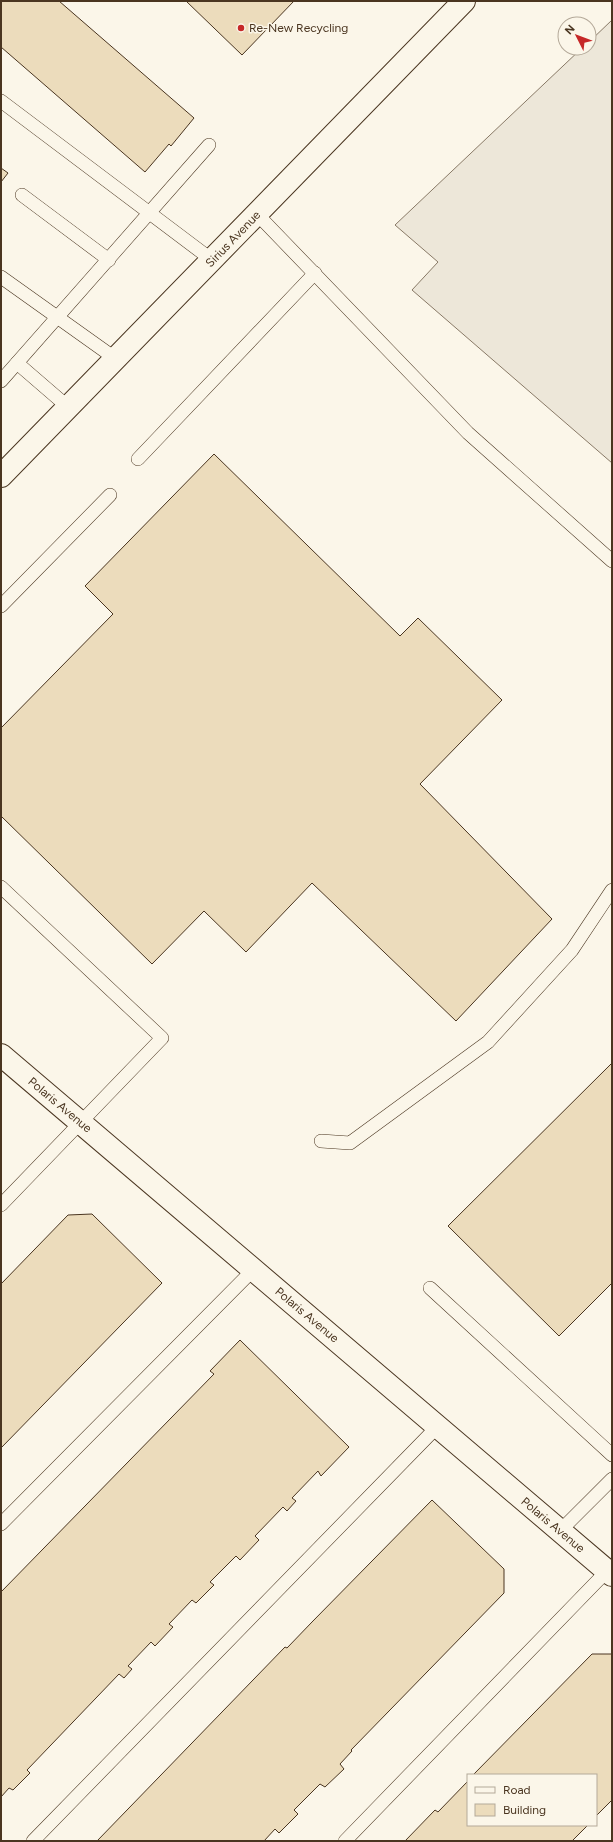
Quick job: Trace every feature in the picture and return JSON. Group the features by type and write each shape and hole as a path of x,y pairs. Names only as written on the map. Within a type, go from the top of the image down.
{"street":[{"name":"Sirius Avenue","path":"3,470 116,359 464,1"},
{"name":"Polaris Avenue","path":"1,1055 609,1573"}],"lane":[{"path":"1,100 32,126 150,212 212,260"},
{"path":"1,381 209,145"},
{"path":"22,195 109,260"},
{"path":"257,214 468,434 612,561"},
{"path":"138,459 315,273"},
{"path":"1,277 116,359"},
{"path":"17,363 68,407"},
{"path":"1,606 110,495"},
{"path":"1,887 162,1038 1,1205"},
{"path":"321,1141 350,1143 488,1042 572,950 612,890"},
{"path":"1,1524 253,1270"},
{"path":"430,1288 612,1455"},
{"path":"33,1841 437,1427"},
{"path":"560,1531 612,1479"},
{"path":"345,1841 609,1573"}],"shaded area":[{"path":"612,20 612,463 412,290 438,262 395,225 574,56 597,56 597,34"}],"building":[{"path":"1,1 59,1 194,118 171,146 169,144 145,172 1,47"},
{"name":"Re-New Recycling","path":"186,1 294,1 242,55"},
{"path":"1,168 8,173 1,182"},
{"path":"214,454 400,636 418,618 502,700 420,784 552,919 456,1021 312,883 246,952 204,911 152,964 1,816 1,728 113,614 85,586"},
{"path":"612,1063 612,1283 559,1336 448,1226"},
{"path":"92,1214 162,1283 1,1448 1,1284 68,1215"},
{"path":"240,1340 349,1447 321,1476 318,1471 292,1498 296,1501 287,1511 283,1507 255,1536 259,1540 240,1560 236,1556 210,1582 214,1585 196,1603 192,1600 169,1624 173,1627 155,1646 151,1642 128,1666 132,1669 124,1678 119,1674 27,1770 30,1773 13,1790 9,1788 1,1797 1,1592 214,1374 210,1371"},
{"path":"432,1500 504,1569 504,1593 351,1750 352,1751 340,1764 344,1769 325,1787 320,1784 294,1810 298,1814 279,1833 275,1829 264,1841 97,1841 285,1647 287,1648"},
{"path":"592,1654 612,1654 612,1800 597,1815 597,1774 474,1774"},
{"path":"467,1782 467,1826 587,1826 572,1841 405,1841 435,1810 438,1812"}],"place":[{"name":"Re-New Recycling","path":"241,28"}]}
